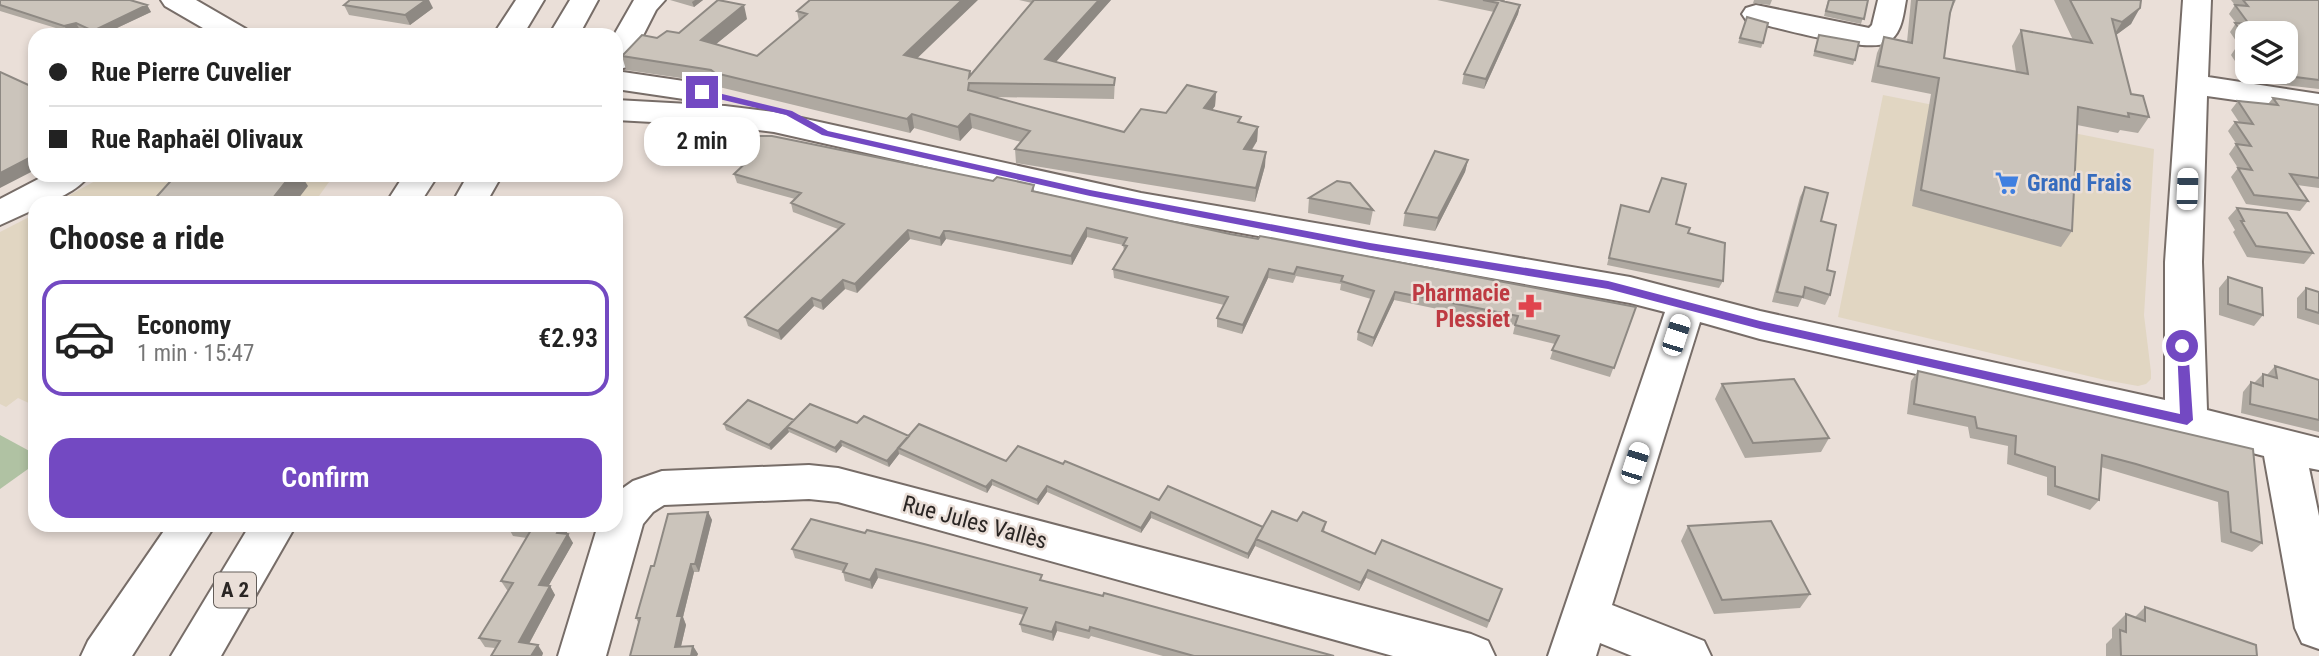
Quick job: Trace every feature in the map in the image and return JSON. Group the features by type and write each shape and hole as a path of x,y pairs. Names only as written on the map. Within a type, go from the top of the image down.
{"main road":[{"path":"175,0 224,28"},
{"path":"512,28 530,0"},
{"path":"568,28 584,0"},
{"path":"623,47 644,6 651,0"},
{"path":"1756,14 1857,36 1876,37 1886,28 1892,0"},
{"path":"2187,420 2182,362 2183,285 2197,0"},
{"path":"623,81 715,94 764,106 789,113 825,133"},
{"path":"2193,83 2232,93 2319,103"},
{"path":"623,110 725,116 774,122 1141,204 1370,246 1580,280 1792,332 2187,420 2301,450 2319,628"},
{"path":"33,196 59,182"},
{"path":"0,214 28,199"},
{"path":"1686,305 1579,636 1687,656"},
{"name":"Rue Jules Vallès","path":"623,519 639,496 662,488 809,481 838,485 1471,656"},
{"path":"111,646 188,532"},
{"name":"A 2","path":"195,656 270,532"},
{"name":"Rue Jules Vallès","path":"582,656 618,532"}],"shaded area":[{"path":"1883,95 2154,149 2144,315 2151,379 2146,384 2138,386 2105,380 1838,317"},
{"path":"93,182 329,182 319,196 68,196"},
{"path":"28,218 28,403 18,398 6,407 0,404 0,232"}],"green space":[{"path":"0,435 28,450 28,469 0,489"}],"building":[{"path":"0,0 130,0 147,5 99,28 87,28 76,23 64,26 0,5"},
{"path":"350,0 426,0 405,15 344,5"},
{"path":"718,0 744,5 701,40 757,56 807,14 797,11 810,0 962,0 904,55 970,71 969,77 1034,0 1099,0 1045,59 1115,78 1114,85 969,83 968,90 1124,132 1141,109 1166,113 1187,85 1216,92 1204,108 1241,117 1238,122 1258,127 1244,149 1266,152 1256,188 1015,149 1030,131 970,114 958,127 912,114 907,119 711,70 623,56 642,35 657,38 667,31 679,33"},
{"path":"1483,0 1503,0 1520,5 1486,79 1464,74 1498,3"},
{"path":"1829,0 1868,0 1864,19 1826,11"},
{"path":"1917,0 1954,0 1944,58 2028,74 2021,30 2092,43 2070,0 2141,0 2140,8 2122,22 2112,19 2131,94 2143,96 2149,117 2128,113 2129,117 2078,107 2072,231 1921,190 1939,78 1878,66 1884,37 1912,43"},
{"path":"2243,0 2319,0 2319,80 2298,77 2298,21 2247,21 2235,5 2248,6"},
{"path":"1747,17 1768,23 1763,43 1740,38"},
{"path":"1819,35 1859,42 1855,60 1815,51"},
{"path":"0,72 28,85 28,159 0,173"},
{"path":"2273,98 2319,105 2319,178 2290,174 2308,201 2254,195 2238,168 2252,170 2236,144 2251,146 2235,122 2253,124 2238,101 2278,105"},
{"path":"732,136 772,136 993,181 997,177 1034,185 1032,191 1230,234 1258,239 1260,236 1636,307 1614,368 1552,350 1559,336 1515,325 1518,316 1395,292 1374,338 1358,332 1374,291 1341,281 1343,276 1297,267 1294,274 1269,269 1243,325 1217,318 1228,297 1113,269 1127,246 1123,245 1127,238 1087,228 1071,256 949,231 944,231 940,238 908,230 855,284 843,280 821,301 812,298 778,331 745,317 844,224 791,203 801,193 734,174 753,156 723,156"},
{"path":"1435,151 1468,160 1438,218 1405,213"},
{"path":"1662,178 1686,184 1676,224 1690,228 1688,233 1725,243 1723,281 1609,258 1621,205 1649,212"},
{"path":"1337,181 1350,183 1373,210 1309,198"},
{"path":"170,182 286,182 274,196 157,196"},
{"path":"1805,187 1828,193 1821,221 1836,225 1827,270 1835,272 1830,295 1805,287 1803,297 1777,292"},
{"path":"2237,208 2287,213 2313,253 2256,246 2241,221 2244,221"},
{"path":"2228,277 2262,288 2263,315 2228,304"},
{"path":"2306,288 2319,292 2319,313 2306,309"},
{"path":"2275,366 2319,380 2319,420 2250,404 2251,382 2263,386 2263,374 2277,378"},
{"path":"1918,371 2253,449 2262,543 2231,532 2228,492 2136,464 2102,455 2099,500 2055,486 2055,467 2015,454 2016,436 1977,428 1975,417 1914,404"},
{"path":"1794,379 1829,438 1753,443 1722,384"},
{"path":"748,400 794,420 769,445 724,424"},
{"path":"810,404 857,423 864,416 909,436 887,461 841,441 835,448 787,427"},
{"path":"919,424 1006,461 1018,446 1063,464 1065,461 1159,500 1168,486 1263,527 1248,554 1151,512 1141,528 1047,486 1037,500 992,480 986,487 898,448"},
{"path":"1272,511 1297,521 1303,512 1326,522 1322,531 1375,554 1382,540 1502,589 1489,621 1368,570 1361,583 1256,539"},
{"path":"708,512 695,564 691,564 677,616 682,616 675,647 693,646 691,656 630,656 640,618 636,618 668,514"},
{"path":"811,519 924,544 1042,575 1040,580 1103,596 1104,593 1334,656 1194,656 1090,627 1089,631 1056,622 1052,632 1020,624 1027,608 876,569 870,580 843,572 847,564 792,549"},
{"path":"1771,521 1810,594 1722,600 1688,526"},
{"path":"530,532 568,534 539,585 550,586 519,642 538,645 531,656 491,656 500,641 479,638 513,583 501,581"},
{"path":"2145,607 2256,645 2257,656 2121,656 2120,630 2126,632 2126,614 2145,621"}],"place":[{"name":"Grand Frais","path":"2007,183"},
{"name":"Pharmacie Plessiet","path":"1530,306"}],"route":[{"path":"702,92 789,113 825,133 1090,193 1370,246 1608,285 1760,325 2187,420 2182,346"}]}
